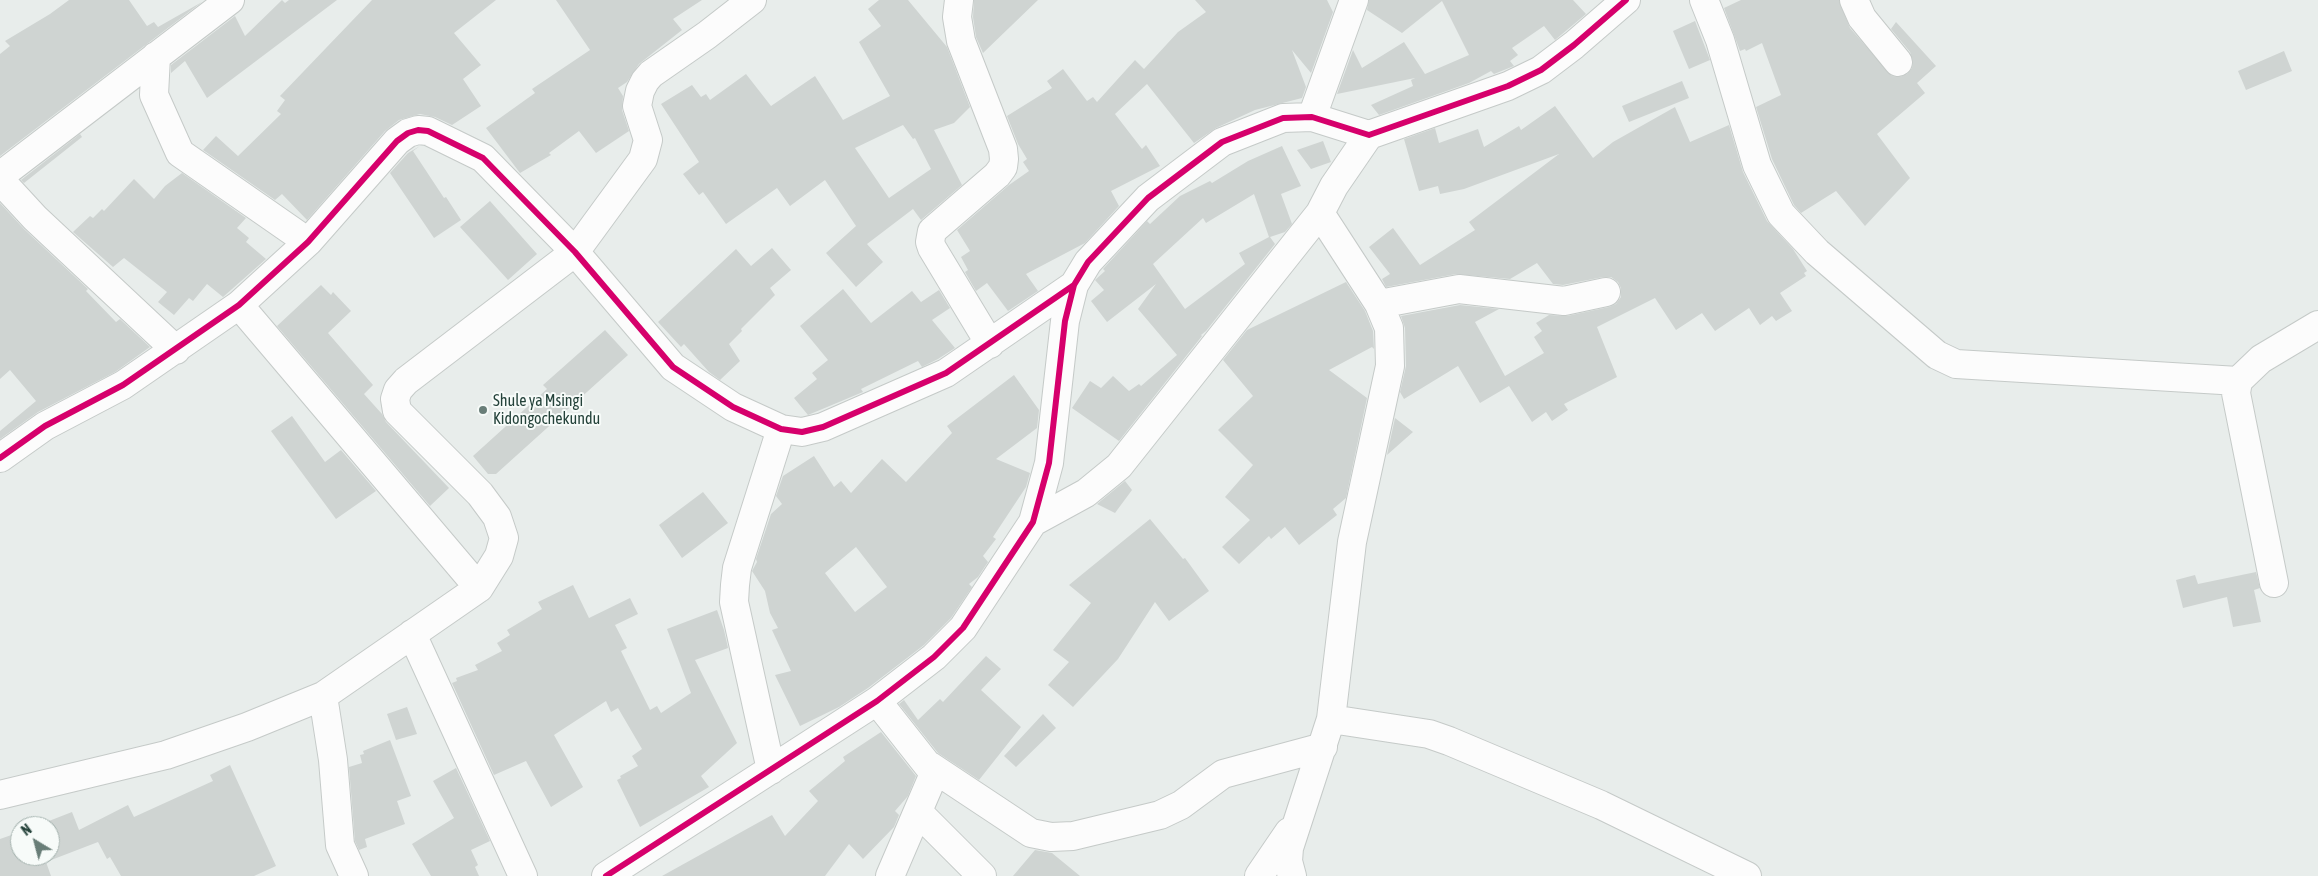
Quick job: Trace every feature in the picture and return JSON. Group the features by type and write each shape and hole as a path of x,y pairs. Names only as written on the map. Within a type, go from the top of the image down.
{"street":[{"path":"0,176 230,0"},
{"path":"0,795 166,755 247,727 323,696 479,588 499,556 504,538 497,517 480,494 397,411 396,399 406,381 575,252 643,159 648,140 637,106 640,91 645,82 651,74 707,35 752,0"},
{"path":"959,0 957,17 961,41 1003,149 1004,160 1003,167 997,175 932,231 930,242 990,344"},
{"path":"1312,117 1354,0"},
{"path":"1033,522 1086,493 1119,466 1320,213 1334,186 1369,135 1508,86 1541,70 1574,45 1626,0"},
{"path":"1704,0 1720,40 1757,165 1781,214 1816,252 1937,355 1956,364 2238,381"},
{"path":"1854,0 1862,18 1898,62"},
{"path":"156,56 154,95 180,154 308,242"},
{"path":"606,876 877,701 934,657 963,628 1033,522 1049,463 1065,321 1074,285 1088,262 1148,198 1222,142 1283,118 1312,117 1369,135"},
{"path":"0,458 45,426 123,385 239,305 308,242 380,158 397,141 408,133 418,130 428,131 483,158 575,252 673,367 701,388 733,407 781,429 802,432 823,427 946,373 1074,285"},
{"path":"0,180 36,218 176,350"},
{"path":"1292,876 1288,861 1290,848 1331,719 1352,542 1390,366 1389,328 1379,304 1320,213"},
{"path":"1379,304 1460,289 1564,301 1606,292"},
{"path":"239,305 479,588"},
{"path":"2274,583 2236,393 2238,381 2261,359 2318,325"},
{"path":"771,770 734,602 737,568 781,429"},
{"path":"412,634 523,876"},
{"path":"323,696 333,760 340,845 354,876"},
{"path":"877,701 930,766 1031,833 1051,837 1073,836 1160,815 1181,805 1223,774 1323,747"},
{"path":"1331,719 1428,734 1449,741 1601,805 1747,876"},
{"path":"890,876 933,776 930,766"},
{"path":"918,812 982,876"},
{"path":"1259,876 1300,816"}],"building":[{"path":"69,0 129,0 147,26 154,22 158,27 202,2 0,156 0,54 10,46 5,41 50,14"},
{"path":"282,0 285,3 289,0 337,0 207,98 185,61 171,73 171,65 235,16 245,36"},
{"path":"372,0 496,0 454,33 481,65 463,79 481,106 452,125 435,117 420,114 399,120 385,131 307,220 282,194 275,200 203,150 216,136 238,156 281,114 277,111 285,100 280,96"},
{"path":"556,0 702,0 673,19 682,30 639,64 627,82 618,88 623,96 622,110 629,131 596,153 579,131 549,153 551,155 520,173 486,128 535,93 532,89 590,50"},
{"path":"879,0 908,0 947,47 970,107 954,123 934,130 962,185 921,220 913,209 867,244 883,262 856,287 826,253 856,226 825,180 790,206 777,188 726,224 703,192 699,195 683,174 699,162 661,104 692,85 701,97 706,94 710,100 746,74 771,106 815,76 843,120 890,96 859,42 881,26 868,9","holes":["903,125 913,139 915,138 931,169 889,198 855,148"]},
{"path":"974,0 1038,0 983,53 976,37 973,17"},
{"path":"1195,0 1327,0 1333,12 1311,73 1292,50 1306,87 1302,98 1255,110 1216,128 1194,143 1147,84 1115,114 1142,149 1146,145 1160,166 1111,191 1119,206 1085,243 1026,274 1038,291 1008,311 987,283 976,291 965,272 968,270 961,257 970,251 957,230 1009,185 1029,171 1023,162 1027,159 1018,144 1007,116 1052,88 1047,81 1063,69 1087,101 1093,97 1097,102 1135,60 1144,69 1178,32 1206,12"},
{"path":"1369,0 1573,0 1586,14 1555,40 1544,26 1512,48 1518,55 1510,61 1514,66 1494,74 1491,71 1469,83 1379,115 1371,105 1413,86 1411,80 1415,78 1337,94 1353,50 1362,68 1404,42 1425,74 1469,55 1442,1 1402,33 1367,10"},
{"path":"1741,0 1839,0 1850,28 1892,76 1900,77 1907,74 1912,68 1913,60 1910,52 1891,29 1896,22 1936,66 1917,83 1925,93 1877,134 1910,178 1865,226 1836,191 1801,213 1794,205 1772,159 1756,107 1781,95 1762,43 1746,51 1745,49 1740,51 1724,8"},
{"path":"1695,21 1710,60 1689,69 1673,31"},
{"path":"2284,51 2292,71 2246,90 2238,71"},
{"path":"1682,81 1689,98 1629,122 1622,106"},
{"path":"1555,106 1593,158 1613,142 1675,107 1690,142 1729,125 1743,172 1767,221 1793,249 1807,271 1804,273 1806,276 1780,293 1792,311 1776,321 1772,316 1760,325 1749,308 1715,331 1702,313 1676,330 1655,298 1597,327 1617,377 1564,404 1568,410 1552,421 1546,412 1532,422 1509,386 1480,403 1458,366 1404,399 1400,392 1406,366 1405,328 1401,316 1460,305 1499,309 1475,322 1505,376 1544,353 1534,337 1542,331 1536,323 1549,315 1567,316 1609,307 1616,304 1621,297 1621,288 1618,282 1611,277 1563,285 1553,284 1537,263 1510,279 1456,274 1386,287 1382,279 1390,274 1369,247 1393,228 1420,265 1475,230 1469,222 1559,154 1464,189 1440,194 1438,186 1419,191 1404,139 1435,128 1439,143 1478,129 1484,147 1519,126 1521,130"},
{"path":"80,134 82,137 24,183 21,180"},
{"path":"1323,141 1331,162 1311,169 1297,150"},
{"path":"420,146 413,151 461,220 434,238 390,173 408,153"},
{"path":"1282,146 1301,186 1281,194 1292,224 1285,232 1270,237 1275,244 1201,335 1119,441 1072,408 1090,381 1101,388 1113,376 1129,391 1139,384 1141,386 1177,355 1138,309 1156,284 1107,322 1091,301 1104,290 1095,280 1105,271 1103,269 1147,221 1150,224 1180,196 1210,181 1212,183 1248,161","holes":["1254,194 1269,237 1239,253 1245,264 1185,309 1153,264 1203,218 1206,223"]},
{"path":"182,173 246,218 237,228 249,238 246,242 266,259 223,297 207,284 193,301 189,298 174,315 158,302 167,292 124,258 113,267 73,232 90,216 93,218 102,209 104,211 134,179 154,199 165,186"},
{"path":"490,201 537,254 508,280 460,227"},
{"path":"0,203 24,229 88,289 86,291 116,322 120,319 150,347 115,372 38,412 0,439 0,431 36,401 10,370 0,379"},
{"path":"772,248 791,270 770,288 775,295 741,329 742,331 729,344 740,361 720,380 709,372 684,344 681,347 658,322 736,249 751,266"},
{"path":"1346,282 1365,311 1373,331 1374,349 1372,347 1329,370 1367,398 1346,498 1333,509 1337,515 1299,545 1285,527 1271,539 1269,536 1239,564 1222,547 1250,520 1225,497 1253,465 1218,430 1253,396 1223,360 1247,330"},
{"path":"321,285 331,295 333,292 351,311 328,333 373,385 364,394 382,414 386,422 449,488 430,506 277,326"},
{"path":"843,289 871,323 912,291 921,302 939,290 950,308 932,320 955,348 922,367 918,361 861,389 863,392 808,415 794,398 817,379 812,373 828,360 800,326"},
{"path":"605,330 628,355 496,474 488,474 473,456 547,389 543,385"},
{"path":"1014,375 1039,410 1037,428 996,459 1030,473 1026,487 993,537 996,539 983,556 988,562 978,577 969,584 972,587 951,618 924,645 868,688 839,707 800,726 775,675 791,671 772,630 778,628 770,613 765,591 752,571 757,562 756,559 771,514 782,504 776,496 783,476 814,456 834,487 841,481 851,493 882,459 906,482 952,433 947,426","holes":["856,547 887,587 855,612 825,573"]},
{"path":"292,416 325,462 341,450 376,491 336,519 271,431"},
{"path":"1395,418 1413,432 1387,455"},
{"path":"1125,481 1132,490 1115,513 1097,504"},
{"path":"703,492 728,523 682,558 659,525"},
{"path":"1150,519 1183,559 1185,558 1209,591 1169,621 1155,602 1118,659 1073,707 1048,685 1069,662 1053,650 1091,603 1069,585"},
{"path":"2256,572 2260,588 2254,590 2261,622 2233,627 2227,597 2183,608 2176,580 2195,575 2198,584"},
{"path":"573,585 589,618 630,598 638,614 615,625 627,648 621,651 650,710 657,706 661,713 691,693 667,629 717,610 724,630 728,648 695,660 737,743 701,776 709,787 640,827 617,780 621,778 620,776 638,766 632,756 642,749 618,708 611,712 606,701 554,735 583,787 551,807 526,761 494,775 452,683 457,681 456,678 478,670 475,665 502,651 497,643 510,635 507,630 542,609 538,602"},
{"path":"986,656 1001,669 981,690 1021,727 979,780 938,753 899,704 904,700 918,720 940,699 943,702"},
{"path":"407,707 417,734 396,740 387,714"},
{"path":"1043,714 1056,728 1016,767 1004,756"},
{"path":"881,732 916,776 908,796 895,811 899,815 894,827 863,859 849,844 825,876 662,876 772,815 785,836 818,801 809,791 845,761 843,757"},
{"path":"390,740 411,796 397,801 405,824 365,839 367,847 359,850 355,841 349,767 362,763 360,755 364,754 363,751"},
{"path":"230,765 276,866 254,876 121,876 110,857 107,859 98,842 60,857 60,817 72,812 79,830 128,805 134,817 213,781 210,775"},
{"path":"456,768 490,841 471,850 478,865 475,867 479,876 431,876 412,844 454,818 433,781"},
{"path":"10,836 10,866 47,866 51,876 0,876 0,839"},
{"path":"1035,850 1052,853 1080,876 1013,876"}],"cycle path":[{"path":"606,876 877,701 934,657 963,628 1033,522 1049,463 1065,321 1074,285 1088,262 1148,198 1222,142 1283,118 1312,117 1369,135 1508,86 1541,70 1574,45 1626,0"},
{"path":"0,458 45,426 123,385 239,305 308,242 397,141 408,133 418,130 428,131 483,158 575,252 673,367 733,407 781,429 802,432 823,427 946,373 1074,285"}],"place":[{"name":"Shule ya Msingi Kidongochekundu","path":"483,410"}]}
